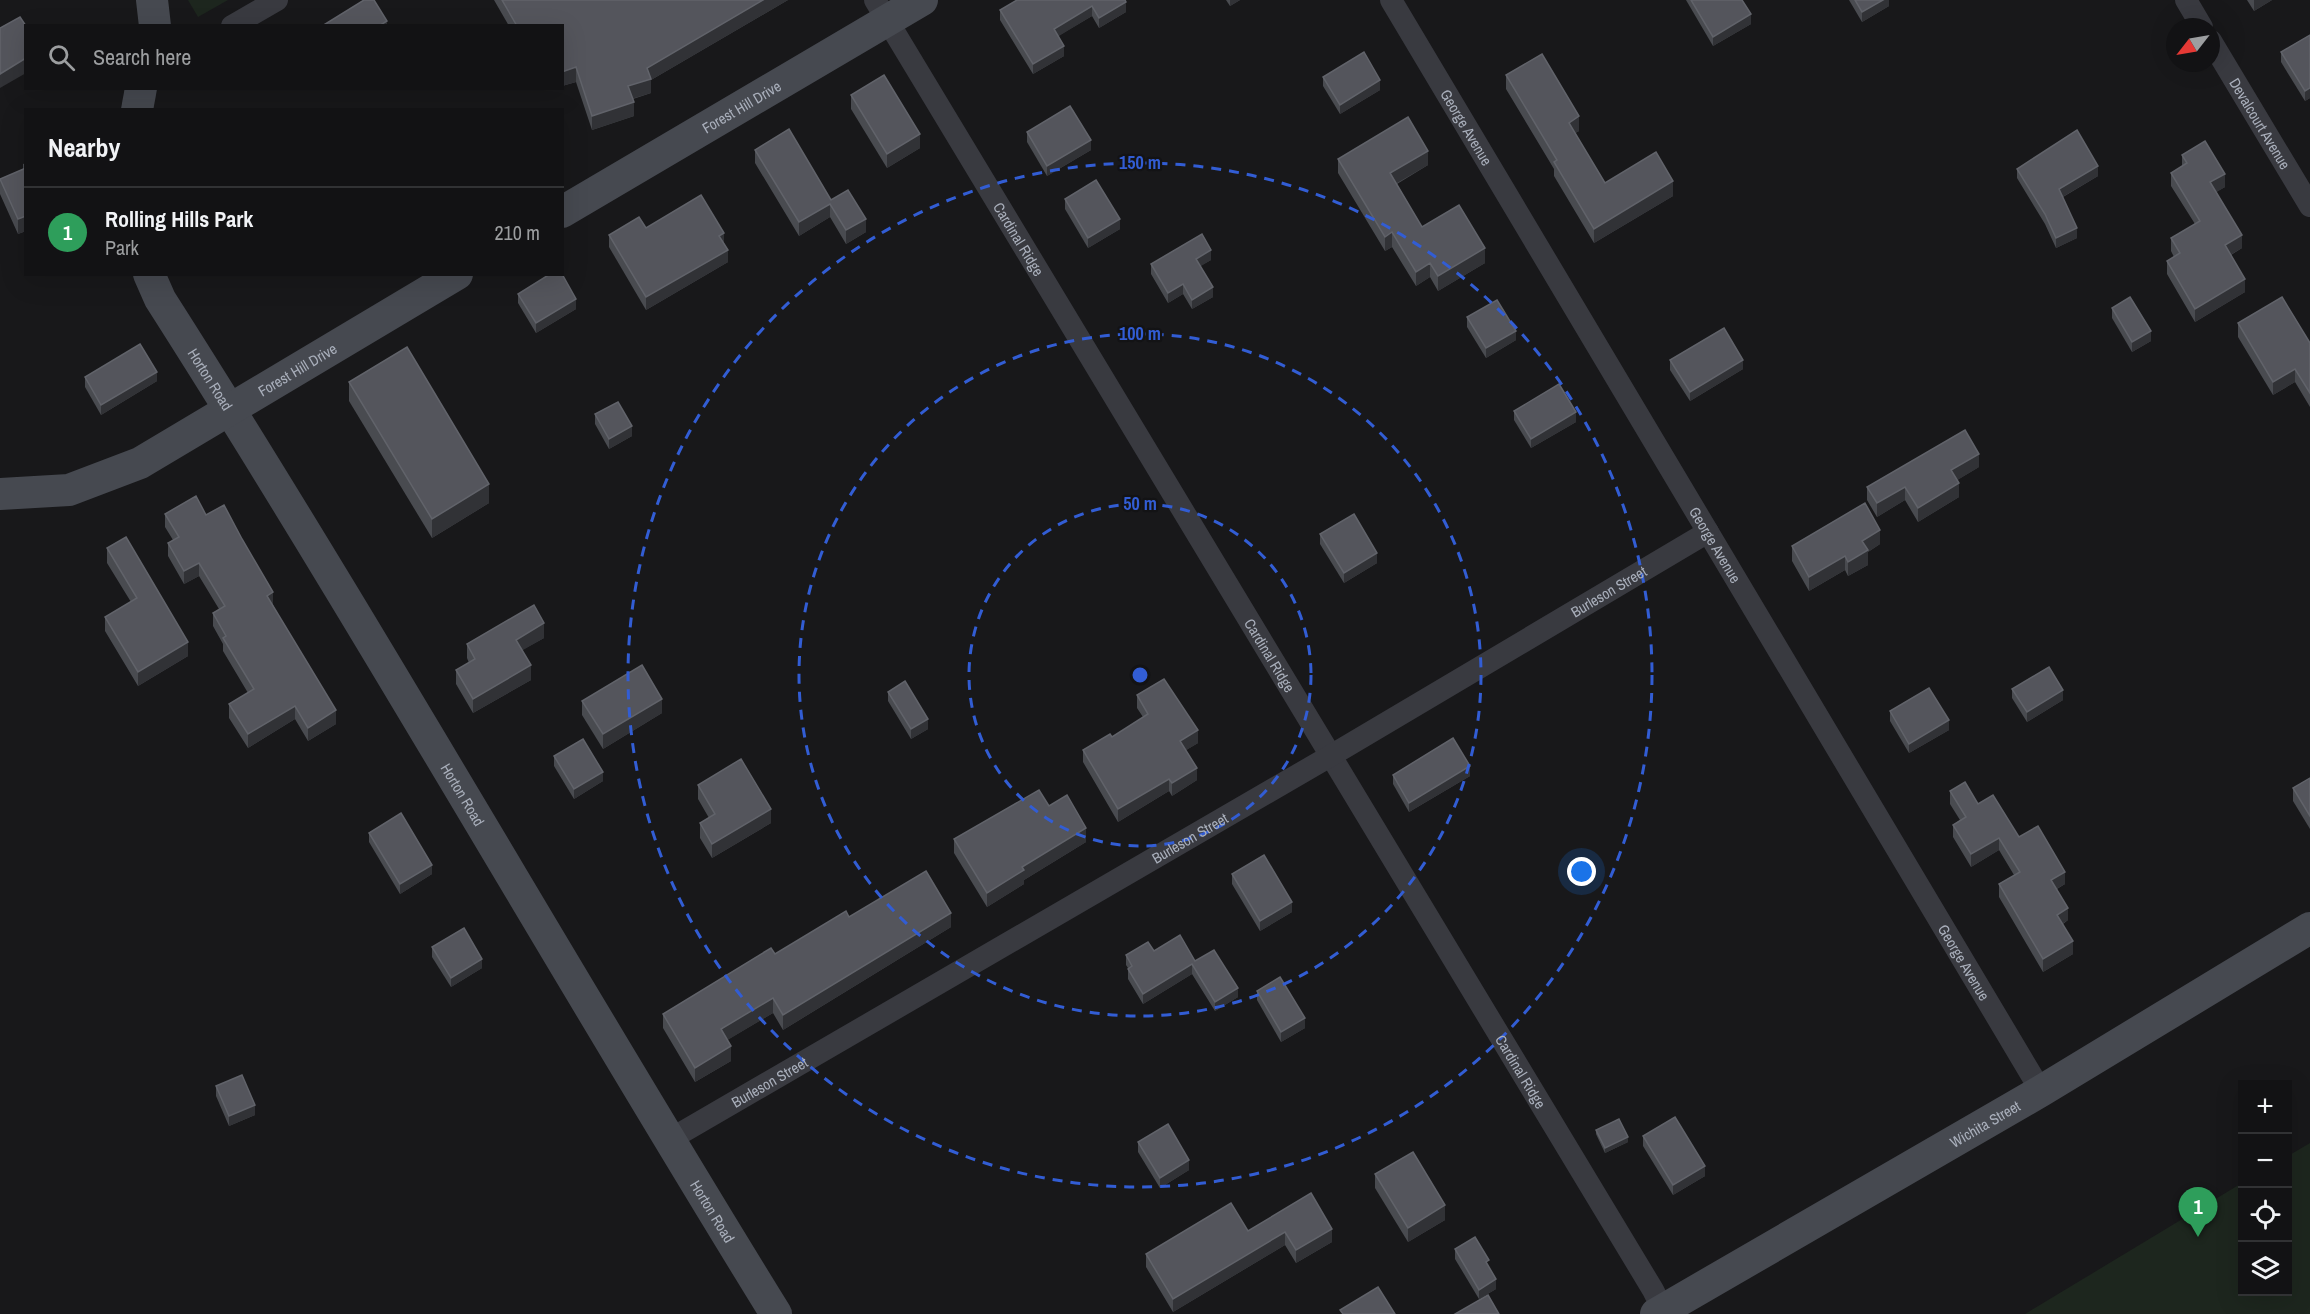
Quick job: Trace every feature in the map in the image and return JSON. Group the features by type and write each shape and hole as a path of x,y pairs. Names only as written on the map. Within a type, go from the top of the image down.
{"street":[{"path":"152,0 155,24"},
{"path":"235,24 277,0"},
{"name":"Forest Hill Drive","path":"564,211 882,10 922,0"},
{"name":"George Avenue","path":"1390,0 2041,1091"},
{"path":"2186,0 2197,18"},
{"name":"Cardinal Ridge","path":"882,10 1647,1280 1659,1312"},
{"name":"Devalcourt Avenue","path":"2220,56 2310,206"},
{"path":"138,108 141,90"},
{"name":"Horton Road","path":"150,276 160,299 230,409 776,1314"},
{"name":"Forest Hill Drive","path":"0,494 69,490 140,463 455,276"},
{"name":"Burleson Street","path":"669,1140 1332,755 1708,532"},
{"name":"Wichita Street","path":"1659,1312 2041,1091 2310,928"}],"shaded area":[{"path":"188,0 228,0 198,17"},
{"path":"2310,1143 2310,1314 2025,1314 2238,1185 2238,1296 2292,1296 2292,1154"}],"building":[{"path":"364,0 374,0 387,21 382,24 325,24"},
{"path":"502,0 763,0 647,68 651,79 628,86 634,102 592,116 576,67 564,71 564,24 516,24"},
{"path":"1017,0 1125,0 1126,2 1099,18 1092,6 1054,29 1064,46 1033,64 1000,10"},
{"path":"1691,0 1742,0 1751,14 1713,37"},
{"path":"1855,0 1883,0 1862,12"},
{"path":"20,17 25,24 24,59 0,74 0,28"},
{"path":"2310,35 2310,88 2305,91 2281,52"},
{"path":"1364,52 1380,80 1340,105 1323,77"},
{"path":"1542,54 1579,116 1569,123 1605,183 1656,152 1673,181 1594,229 1554,162 1557,160 1506,75"},
{"path":"884,75 920,134 887,154 851,95"},
{"path":"1070,106 1091,140 1047,166 1027,132"},
{"path":"1408,117 1428,151 1390,173 1422,227 1459,205 1485,248 1438,276 1430,263 1416,272 1392,232 1385,237 1338,159"},
{"path":"789,129 831,200 848,190 866,219 846,230 830,204 799,222 755,150"},
{"path":"2077,130 2098,166 2059,189 2077,228 2056,238 2045,214 2017,169"},
{"path":"2205,141 2225,174 2210,182 2242,235 2225,245 2245,279 2195,309 2167,261 2180,253 2171,238 2200,221 2171,173 2187,163 2182,155"},
{"path":"24,169 24,217 18,219 0,179"},
{"path":"1096,180 1120,219 1088,238 1065,199"},
{"path":"701,195 724,233 719,236 728,250 646,297 609,235 639,217 646,228"},
{"path":"1202,234 1211,250 1196,259 1213,287 1192,300 1183,284 1168,293 1151,264"},
{"path":"547,276 563,276 576,299 536,323 518,294"},
{"path":"2130,297 2151,331 2132,342 2112,308"},
{"path":"2282,297 2310,343 2310,393 2295,369 2273,382 2238,323"},
{"path":"1497,300 1516,331 1486,348 1467,317"},
{"path":"1724,328 1743,360 1690,392 1670,360"},
{"path":"140,344 157,372 101,405 85,377"},
{"path":"407,347 489,484 432,519 349,382"},
{"path":"1559,384 1576,412 1531,439 1514,411"},
{"path":"618,402 632,426 609,439 595,414"},
{"path":"1965,430 1979,454 1951,470 1959,483 1918,508 1905,487 1877,503 1867,487"},
{"path":"196,496 206,515 224,505 273,592 267,596 336,710 308,728 295,706 248,734 229,704 254,689 223,638 226,636 213,613 225,606 199,563 184,571 168,543 179,537 165,514"},
{"path":"1865,503 1880,530 1862,541 1868,550 1848,562 1845,556 1809,577 1792,546"},
{"path":"1354,514 1377,553 1344,573 1320,534"},
{"path":"126,537 188,642 138,672 105,617 137,598 107,548"},
{"path":"534,605 544,623 516,640 531,665 473,699 456,670 475,659 467,644"},
{"path":"642,665 662,699 603,734 582,701"},
{"path":"2049,667 2063,690 2027,712 2012,689"},
{"path":"1164,679 1198,730 1180,741 1197,768 1172,783 1169,779 1118,809 1083,750 1110,734 1112,737 1148,714 1137,695"},
{"path":"905,681 928,719 911,729 888,692"},
{"path":"1929,688 1949,720 1909,744 1890,711"},
{"path":"1453,738 1470,766 1409,803 1393,775"},
{"path":"583,739 603,772 574,789 554,756"},
{"path":"741,759 771,809 712,844 700,823 715,814 698,785"},
{"path":"2310,778 2310,816 2293,788"},
{"path":"1965,782 1978,804 1993,795 2019,837 2038,826 2065,872 2051,880 2068,908 2057,915 2073,941 2043,959 1999,884 2020,872 1999,838 1971,854 1953,825 1966,817 1950,791"},
{"path":"1039,790 1049,806 1067,795 1086,828 1022,867 1024,870 987,893 954,839"},
{"path":"401,813 432,865 400,884 369,833"},
{"path":"1264,855 1292,902 1260,921 1232,874"},
{"path":"926,871 951,913 783,1015 773,998 721,1029 731,1046 695,1068 663,1014 771,948 775,954 846,911 849,917"},
{"path":"464,928 482,959 451,978 432,947"},
{"path":"1180,935 1195,961 1214,950 1238,988 1215,1002 1192,964 1143,994 1128,969 1132,966 1126,955 1148,942 1154,951"},
{"path":"1280,977 1305,1018 1281,1032 1257,991"},
{"path":"242,1075 255,1105 229,1116 216,1086"},
{"path":"1675,1117 1705,1166 1673,1185 1643,1136"},
{"path":"1619,1119 1628,1137 1605,1148 1596,1130"},
{"path":"1168,1124 1189,1160 1160,1178 1138,1142"},
{"path":"1413,1152 1445,1205 1408,1228 1375,1174"},
{"path":"1311,1193 1332,1229 1296,1250 1285,1232 1173,1299 1146,1254 1231,1203 1248,1231"},
{"path":"1475,1237 1489,1260 1486,1262 1496,1279 1479,1290 1455,1249"},
{"path":"1378,1287 1395,1314 1343,1314 1340,1310"},
{"path":"1488,1295 1499,1314 1455,1314"}],"place":[{"name":"Rolling Hills Park","path":"2198,1237"}]}
